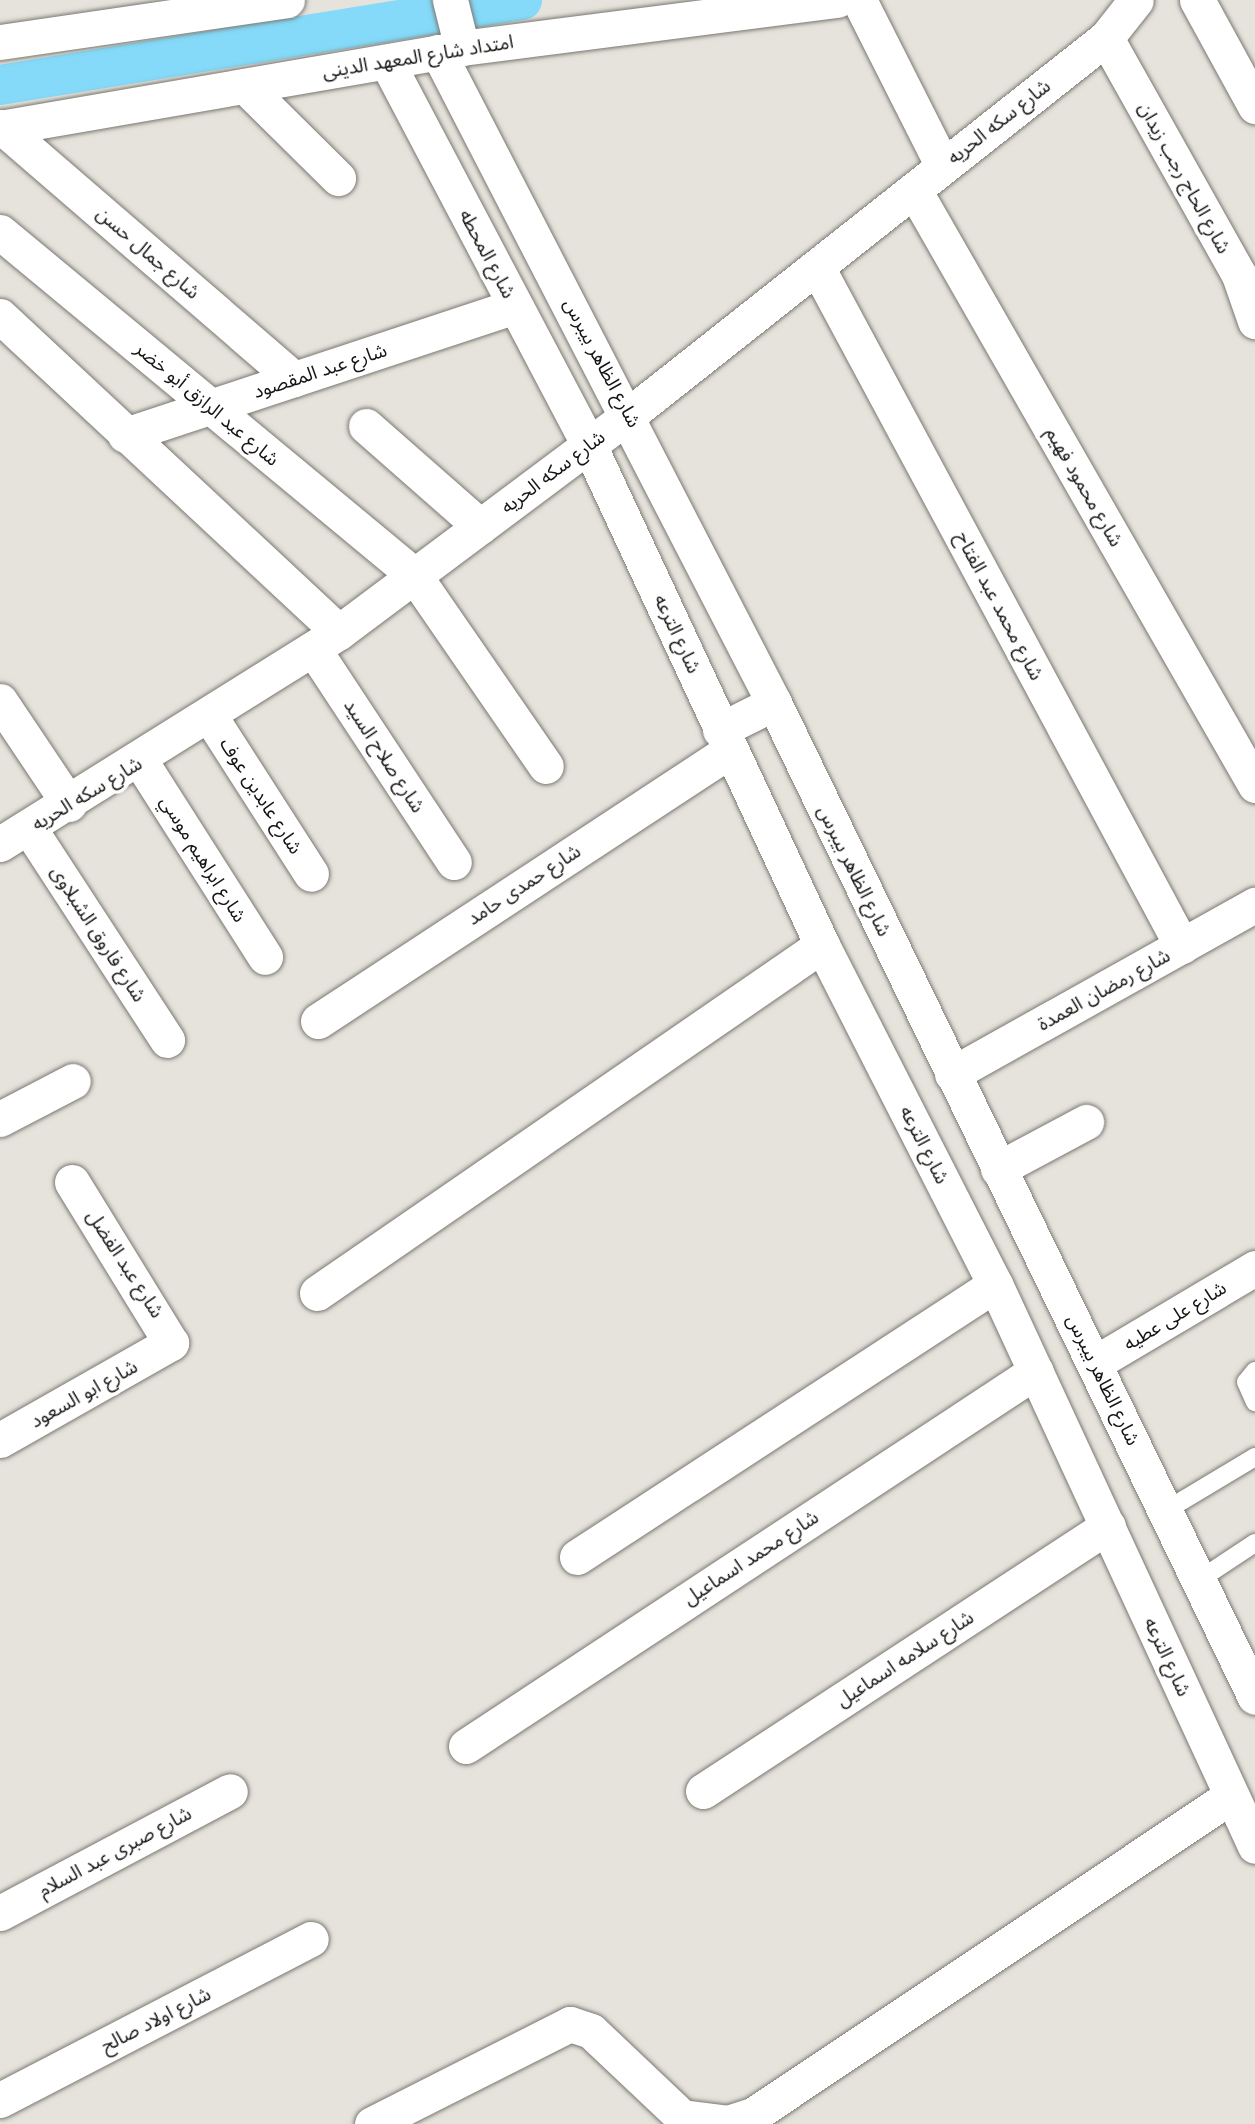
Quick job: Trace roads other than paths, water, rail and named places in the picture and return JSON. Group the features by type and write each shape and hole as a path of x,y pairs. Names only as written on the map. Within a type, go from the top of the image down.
{"street":[{"path":"0,42 287,0"},
{"name":"شارع الظاهر بيبرس","path":"450,0 450,50 774,703 1255,1698"},
{"name":"امتداد شارع المعهد الدينى","path":"1,127 450,50 837,0"},
{"path":"859,0 943,166"},
{"name":"شارع سكه الحريه","path":"15,836 141,762 326,641 589,445 1106,38 1136,0"},
{"path":"1198,0 1255,106"},
{"name":"شارع الحاج رجب زيدان","path":"1106,38 1239,275 1255,321"},
{"name":"شارع المحطه","path":"387,62 589,445"},
{"path":"245,86 338,178"},
{"name":"شارع جمال حسن","path":"1,127 294,379"},
{"name":"شارع محمود فهيم","path":"914,190 1255,785"},
{"name":"شارع عبد الرازق أبو خضر","path":"0,232 414,575 545,766"},
{"name":"شارع محمد عبد الفتاح","path":"817,267 1182,946"},
{"name":"شارع عبد المقصود","path":"125,435 514,306"},
{"name":"شارع صلاح السيد","path":"0,316 125,435 326,641 454,862"},
{"path":"366,426 480,526"},
{"name":"شارع الترعه","path":"589,445 822,945 995,1284 1255,1846"},
{"path":"0,701 69,804"},
{"name":"شارع حمدى حامد","path":"318,1021 725,740 774,703"},
{"name":"شارع عابدين عوف","path":"211,718 311,874"},
{"name":"شارع ابراهيم موسي","path":"141,762 265,957"},
{"name":"شارع فاروق الشبلاوى","path":"15,836 167,1040"},
{"name":"شارع رمضان العمدة","path":"953,1074 1255,905"},
{"path":"317,1293 822,945"},
{"path":"0,1119 73,1081"},
{"path":"998,1169 1086,1122"},
{"name":"شارع عبد الفضل","path":"72,1182 169,1333 168,1348"},
{"name":"شارع على عطيه","path":"1095,1363 1255,1268"},
{"path":"578,1557 995,1284"},
{"name":"شارع ابو السعود","path":"0,1440 168,1348"},
{"name":"شارع محمد اسماعيل","path":"466,1746 1036,1371"},
{"name":"شارع سلامه اسماعيل","path":"703,1791 1150,1479"},
{"name":"شارع صبرى عبد السلام","path":"0,1913 230,1791"},
{"path":"372,2124 560,2027 591,2031 682,2117 728,2123 753,2115 1231,1796"},
{"name":"شارع اولاد صالح","path":"0,2100 311,1940"}],"lane":[{"path":"1255,1371 1245,1382 1255,1402"},
{"path":"1165,1511 1255,1457"},
{"path":"1199,1580 1255,1543"}],"waterway":[{"path":"0,85 522,0"}]}
